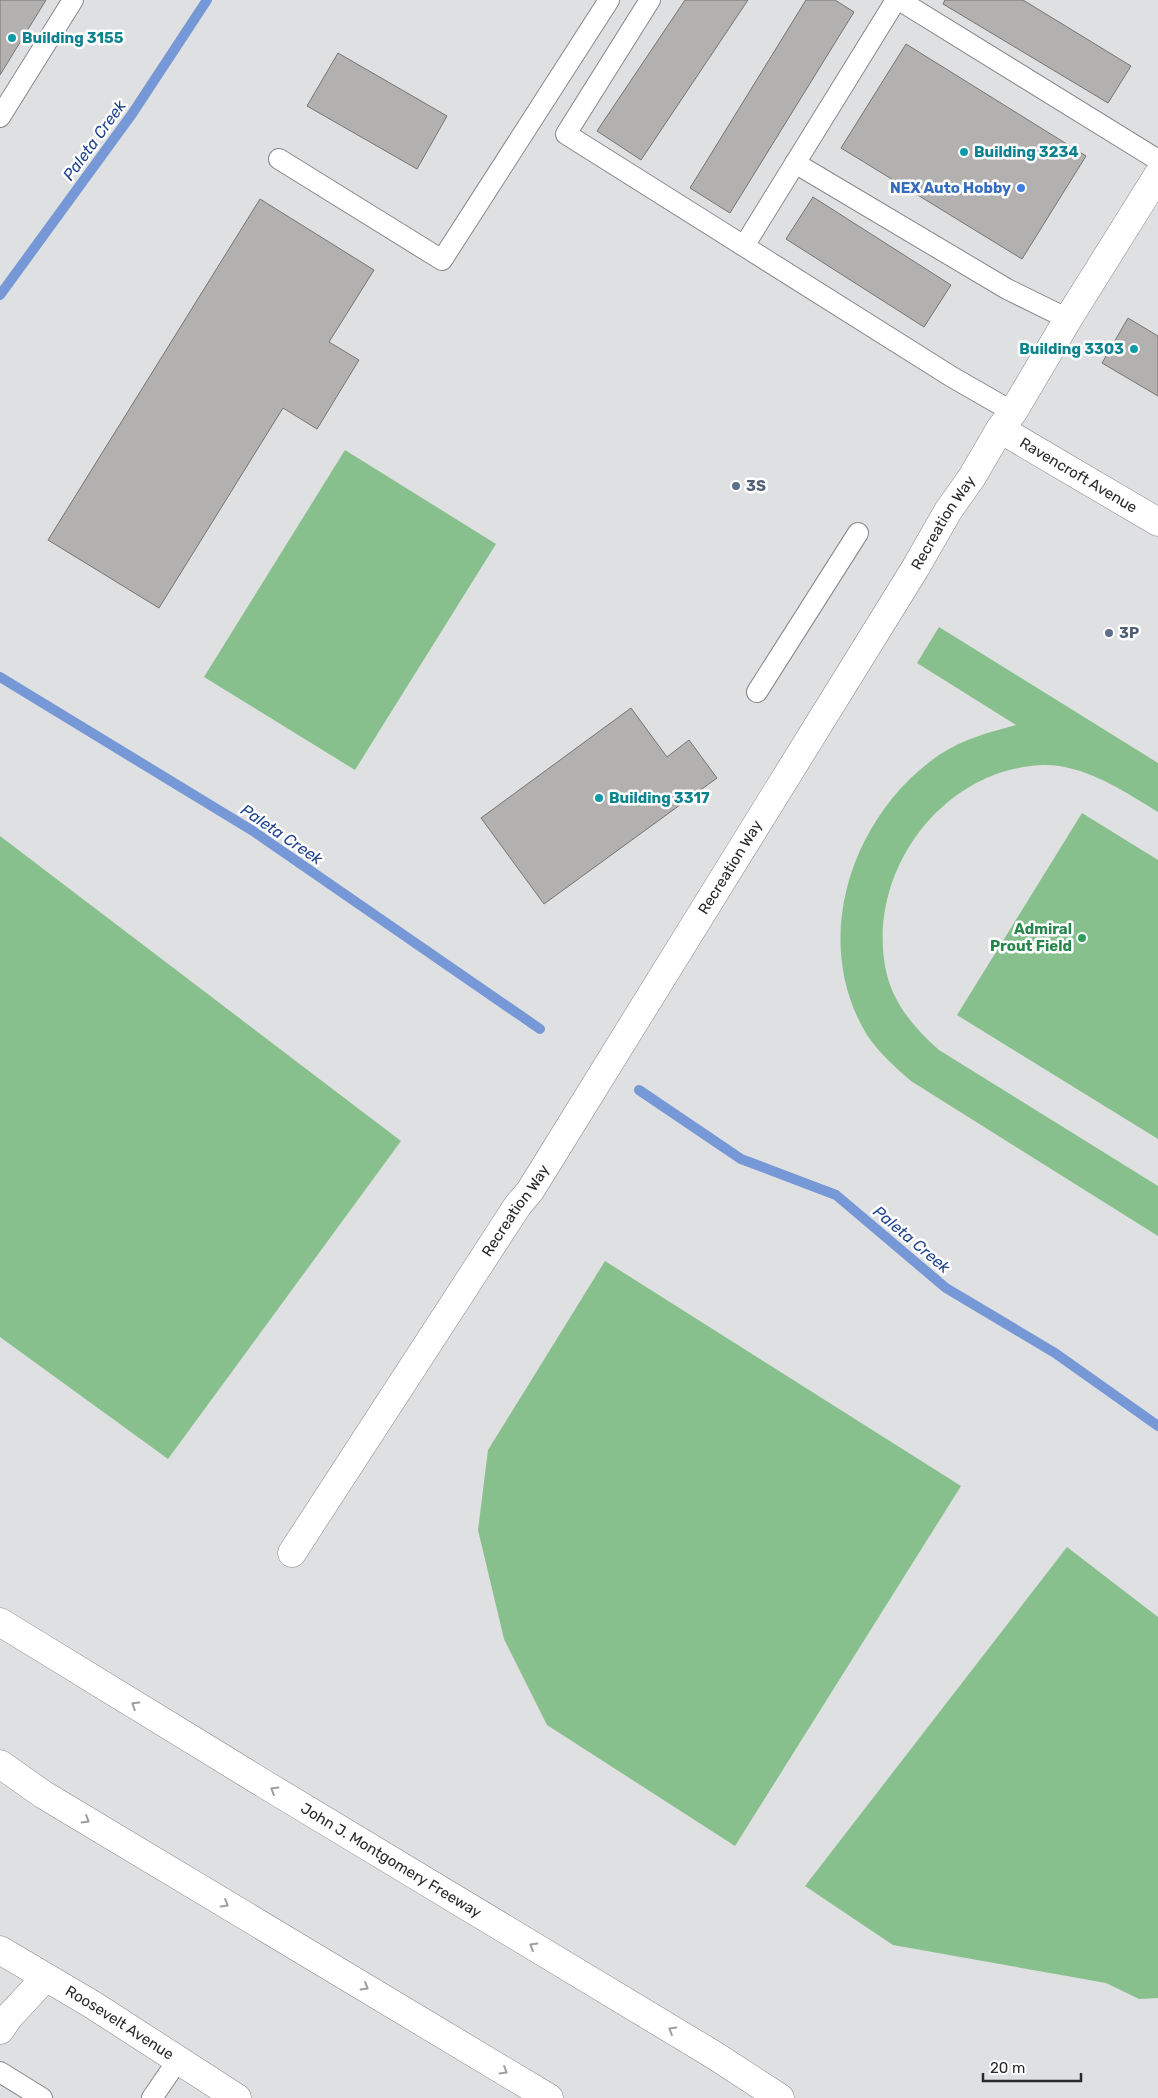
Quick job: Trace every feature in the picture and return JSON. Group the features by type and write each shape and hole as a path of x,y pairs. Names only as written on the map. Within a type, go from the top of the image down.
{"main road":[{"name":"Recreation Way","path":"292,1553 518,1205 530,1191 1158,175"},
{"name":"Ravencroft Avenue","path":"1007,420 1158,522"},
{"name":"John J. Montgomery Freeway","path":"0,1622 282,1795 714,2055 780,2098"},
{"path":"0,1764 44,1795 549,2098"},
{"path":"0,1773 44,1795"},
{"name":"Roosevelt Avenue","path":"0,1950 93,2005 237,2098"},
{"path":"0,2030 9,2017 45,1978"},
{"path":"714,2055 798,2098"}],"lane":[{"path":"0,117 73,0"},
{"path":"279,159 442,260 609,0"},
{"path":"650,0 566,134 952,377 1007,420"},
{"path":"744,246 898,0 1158,160"},
{"path":"795,163 1007,289 1068,319"},
{"path":"757,692 858,533"},
{"path":"152,2098 178,2060"},
{"path":"0,2072 42,2098"}],"green space":[{"path":"345,450 496,544 355,770 204,677"},
{"path":"939,627 1158,763 1158,812 1098,778 1073,769 1052,765 1037,765 1014,769 999,773 971,786 947,803 925,824 908,849 895,876 886,905 883,935 885,966 892,991 912,1023 939,1050 1158,1186 1158,1236 911,1081 872,1042 850,998 842,960 841,920 849,882 863,845 883,811 909,780 948,749 967,740 1016,725 917,663"},
{"name":"Admiral Prout Field","path":"1082,813 1158,860 1158,1139 957,1015"},
{"path":"0,836 401,1141 168,1459 0,1337"},
{"path":"605,1261 961,1486 735,1846 547,1725 504,1639 478,1530 488,1450"},
{"path":"1067,1547 1158,1617 1158,1998 1139,1999 1106,1983 893,1945 805,1886"}],"building":[{"name":"Building 3155","path":"0,0 46,0 0,75"},
{"path":"685,0 748,0 641,160 597,131"},
{"path":"806,0 835,0 854,12 730,213 690,188"},
{"path":"945,0 1023,0 1131,66 1108,103 943,4"},
{"name":"Building 3234","path":"906,44 1086,156 1022,259 841,148"},
{"path":"338,53 447,116 417,169 307,106"},
{"path":"813,197 951,285 924,327 786,239"},
{"path":"260,199 374,270 329,342 359,360 317,429 283,408 159,608 48,540"},
{"name":"Building 3303","path":"1128,318 1158,336 1158,396 1102,363"},
{"name":"Building 3317","path":"631,708 667,757 689,740 717,778 544,904 481,818"}],"waterway":[{"name":"Paleta Creek","path":"0,295 132,114 207,0"},
{"name":"Paleta Creek","path":"0,677 253,831 540,1029"},
{"name":"Paleta Creek","path":"639,1090 741,1159 836,1195 946,1288 1055,1353 1158,1426"}],"place":[{"name":"Building 3155","path":"12,38"},
{"name":"Building 3234","path":"964,152"},
{"name":"NEX Auto Hobby","path":"1021,188"},
{"name":"Building 3303","path":"1134,349"},
{"name":"3S","path":"736,486"},
{"name":"3P","path":"1109,633"},
{"name":"Building 3317","path":"599,798"},
{"name":"Admiral Prout Field","path":"1082,938"}]}
